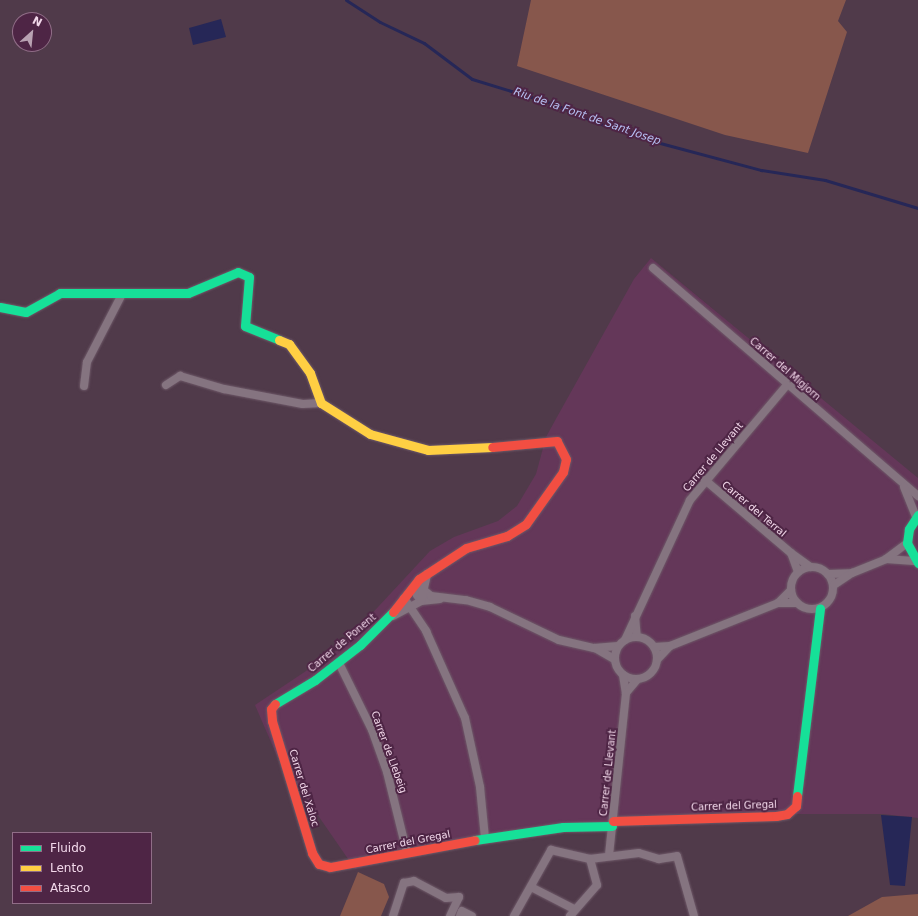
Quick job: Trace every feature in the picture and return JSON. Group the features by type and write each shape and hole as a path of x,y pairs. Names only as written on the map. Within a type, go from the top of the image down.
{"street":[{"name":"Carrer del Migjorn","path":"652,268 904,486 918,496"},
{"path":"0,308 26,312 60,293 121,296 188,293 238,272 248,277 245,326 290,344 310,373 321,403 303,404 232,391 180,376 166,385"},
{"path":"84,386 87,362 121,296"},
{"name":"Carrer de Llevant","path":"625,640 678,522 705,480 787,385"},
{"name":"Carrer de Ponent","path":"321,403 370,434 428,450 530,446 546,441 557,441 566,459 542,506 507,536 466,548 419,579 387,620"},
{"name":"Carrer del Terral","path":"705,480 791,553 810,567"},
{"name":"Carrer del Migjorn","path":"904,486 917,516"},
{"path":"834,585 852,573 886,559 907,543 917,516"},
{"path":"907,543 916,562"},
{"name":"Carrer del Terral","path":"791,553 798,572"},
{"path":"886,559 916,562"},
{"path":"778,603 791,590 798,572 810,567 828,574 852,573"},
{"path":"423,596 428,574"},
{"path":"614,659 618,646 625,640 638,637 654,647 670,646 778,603 797,603 810,610 820,608 832,597 834,585 828,574"},
{"path":"419,579 423,596"},
{"path":"791,590 797,603"},
{"path":"405,596 446,598 490,607 559,640 594,648 614,659 623,675 637,680"},
{"path":"405,596 448,673 464,718 480,787 485,838"},
{"name":"Carrer de Ponent","path":"271,709 279,699 316,680 339,663 387,620 423,596"},
{"name":"Carrer del Gregal","path":"326,866 407,853 485,838 563,827 787,814 796,806 799,791 820,608"},
{"name":"Carrer del Gregal","path":"810,610 817,630"},
{"path":"635,615 638,637"},
{"path":"594,648 618,646"},
{"path":"626,693 637,680 648,676 657,660 670,646"},
{"path":"654,647 657,660"},
{"name":"Carrer de Llebeig","path":"339,663 365,716 387,772 407,853"},
{"name":"Carrer de Llevant","path":"609,855 626,693 623,675"},
{"name":"Carrer del Xaloc","path":"271,709 312,853 319,864 326,866"},
{"path":"514,916 551,850 590,859 609,855 639,852 659,859 677,856 694,916"},
{"path":"531,887 572,912 597,885 590,859"},
{"path":"393,916 404,883 414,881 446,898 459,897 450,916"},
{"path":"460,916 462,911 472,916"}],"shaded area":[{"path":"531,0 846,0 838,21 847,32 808,153 725,135 517,66"},
{"path":"221,19 226,37 193,45 189,28"},
{"path":"651,258 918,478 918,818 883,814 779,814 625,820 438,847 355,869 277,756 255,705 339,649 430,551 454,537 498,521 517,506 536,474 546,437 634,279"},
{"path":"881,815 912,817 905,886 890,885"},
{"path":"358,872 384,884 389,897 381,916 340,916"},
{"path":"918,894 918,916 848,916 882,897"}],"waterway":[{"name":"Riu de la Font de Sant Josep","path":"346,0 380,22 424,43 472,79 554,104 595,122 660,143 761,170 825,180 918,208"}],"traffic: fast":[{"path":"0,307 26,312 60,293 188,293 238,272 249,277 245,326 279,340"},
{"path":"918,515 909,529 907,543 918,563"},
{"path":"797,796 820,608"},
{"path":"275,704 315,680 360,645 393,612"},
{"path":"475,840 563,827 612,826"}],"traffic: slow":[{"path":"279,340 289,344 310,373 321,403 370,434 428,450 492,447"}],"traffic: jam":[{"path":"393,612 419,579 466,548 507,536 526,524 563,472 566,459 557,441 492,447"},
{"path":"275,704 271,709 272,721 312,853 319,864 330,867 475,840"},
{"path":"613,821 776,816 787,814 796,806 797,796"}]}
